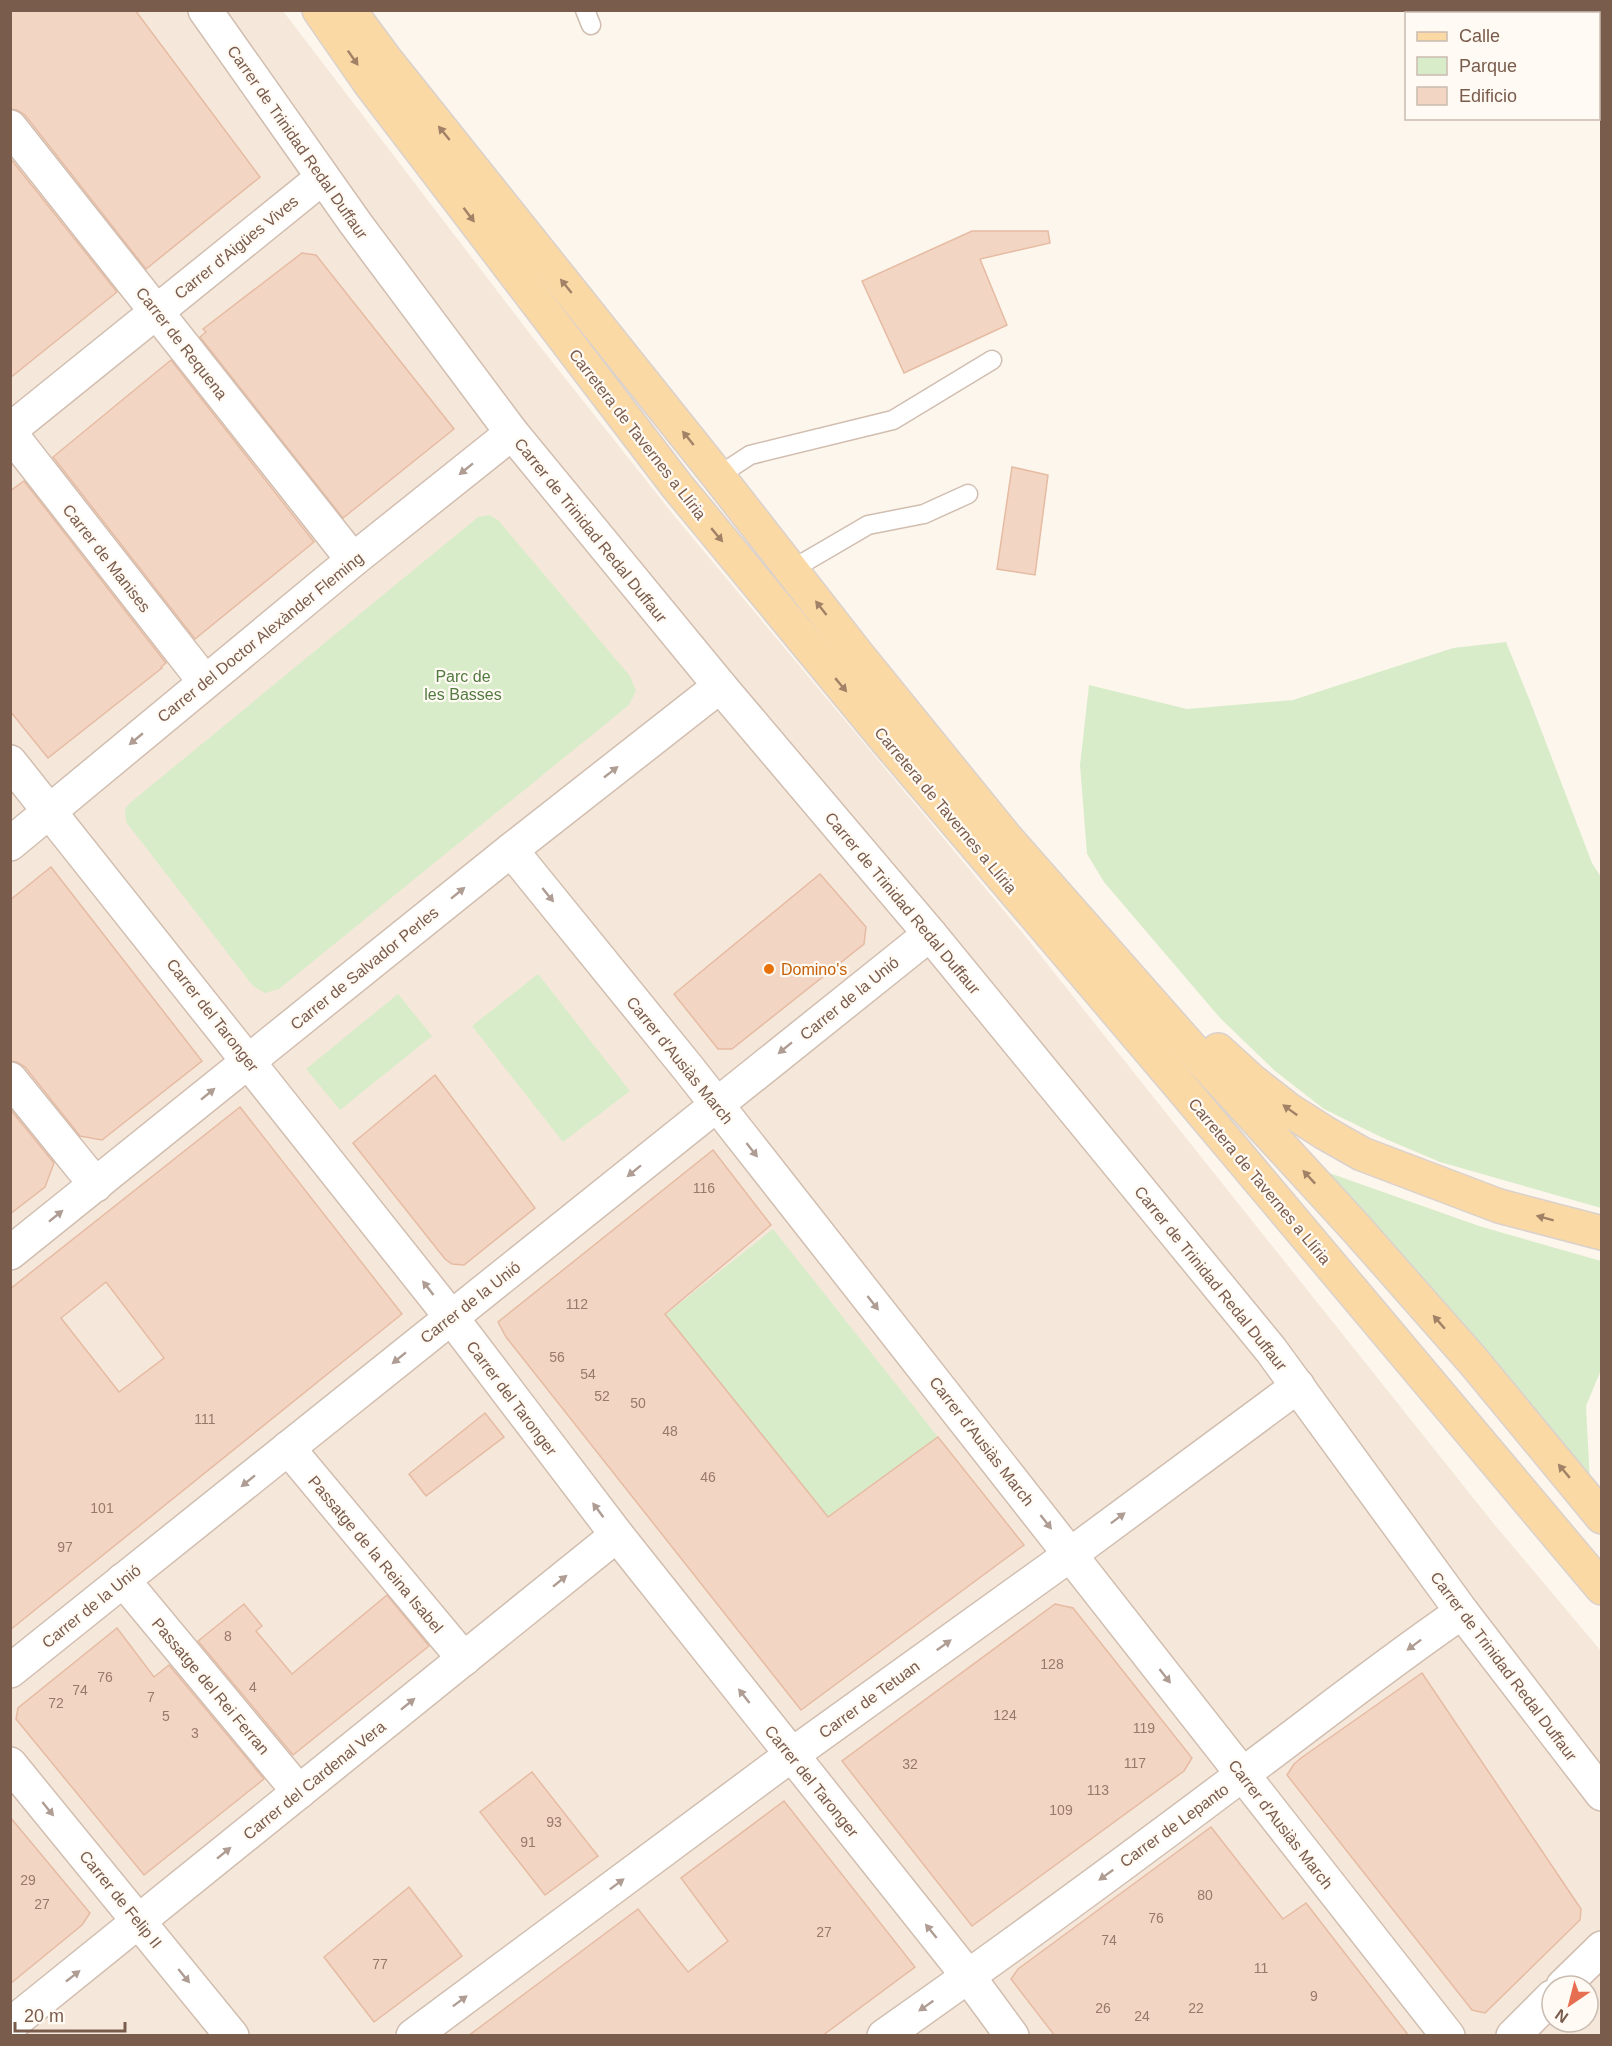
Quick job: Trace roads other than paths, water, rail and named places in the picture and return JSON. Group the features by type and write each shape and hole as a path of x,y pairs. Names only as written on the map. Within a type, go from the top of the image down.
{"main road":[{"name":"Carretera de Tavernes a Llíria","path":"319,10 369,82 677,486 888,742 1602,1588"},
{"name":"Carretera de Tavernes a Llíria","path":"349,10 386,60 857,654 1007,839 1200,1058 1355,1227 1474,1362 1602,1517"},
{"path":"857,654 906,699 1021,826 1197,1029 1225,1057 1280,1103 1362,1154 1499,1206 1602,1233"}],"street":[{"name":"Carrer de Trinidad Redal Duffaur","path":"205,10 322,178 512,433 720,686 930,934 1271,1350 1462,1611 1602,1794"},
{"name":"Carrer de Requena","path":"10,127 353,560"},
{"name":"Carrer d'Aigües Vives","path":"10,432 157,310 322,178"},
{"name":"Carrer de Manises","path":"10,432 205,682"},
{"name":"Carrer del Doctor Alexànder Fleming","path":"10,844 353,560 512,433"},
{"name":"Carrer de Salvador Perles","path":"10,1252 720,686"},
{"name":"Carrer del Taronger","path":"10,762 451,1317 617,1535 968,1976 1012,2036"},
{"name":"Carrer d'Ausiàs March","path":"512,850 716,1104 1448,2036"},
{"name":"Carrer de la Unió","path":"10,1671 930,934"},
{"path":"10,1079 96,1185"},
{"name":"Carrer de Tetuan","path":"413,2036 791,1755 1071,1554 1298,1386"},
{"name":"Passatge de la Reina Isabel","path":"288,1448 464,1659"},
{"name":"Carrer del Cardenal Vera","path":"10,2025 617,1535"},
{"name":"Passatge del Rei Ferran","path":"123,1580 299,1792"},
{"name":"Carrer de Lepanto","path":"884,2036 1242,1775 1462,1611"},
{"name":"Carrer de Felip II","path":"10,1764 232,2036"},
{"path":"1575,1974 1602,1948"},
{"path":"1513,2036 1540,2009"}],"lane":[{"path":"718,477 750,455 893,420 992,360"},
{"path":"791,570 868,525 924,514 968,494"}],"place":[{"name":"Domino's","path":"769,969"}],"park label":[{"name":"Parc de les Basses","path":"463,685"}]}
